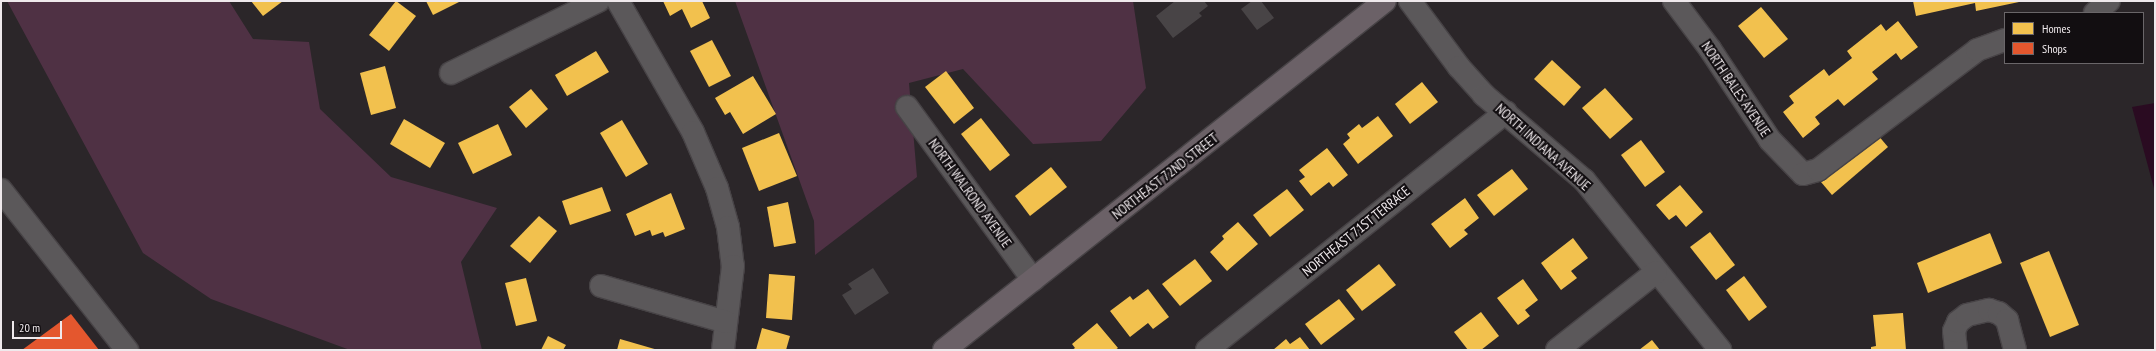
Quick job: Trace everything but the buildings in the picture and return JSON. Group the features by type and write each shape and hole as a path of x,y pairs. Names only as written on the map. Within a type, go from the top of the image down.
{"main road":[{"name":"NORTHEAST 72ND STREET","path":"944,350 1385,1"}],"street":[{"path":"451,73 598,1"},
{"path":"618,1 693,132 716,188 728,227 733,266 723,350"},
{"name":"NORTH INDIANA AVENUE","path":"1410,1 1459,68 1484,95 1506,112 1584,180 1616,217 1656,272 1720,350"},
{"name":"NORTH BALES AVENUE","path":"1674,1 1770,140 1803,174 1818,170 1977,50 2004,40"},
{"path":"2096,12 2109,1"},
{"name":"NORTH WALROND AVENUE","path":"907,107 1033,280"},
{"name":"NORTHEAST 71ST TERRACE","path":"1207,350 1506,112"},
{"path":"3,198 127,350"},
{"path":"1557,350 1656,272"},
{"path":"601,286 726,322"},
{"path":"1956,350 1954,331 1958,322 1967,315 1984,310 1999,313 2006,320 2015,350"}],"shaded area":[{"path":"7,1 229,1 253,39 309,42 320,109 391,177 497,208 461,262 482,350 350,350 211,299 143,253"},
{"path":"735,1 1133,1 1146,88 1101,141 1033,144 963,69 909,83 917,177 815,255 814,221"},
{"path":"2155,103 2155,192 2132,107"}]}
